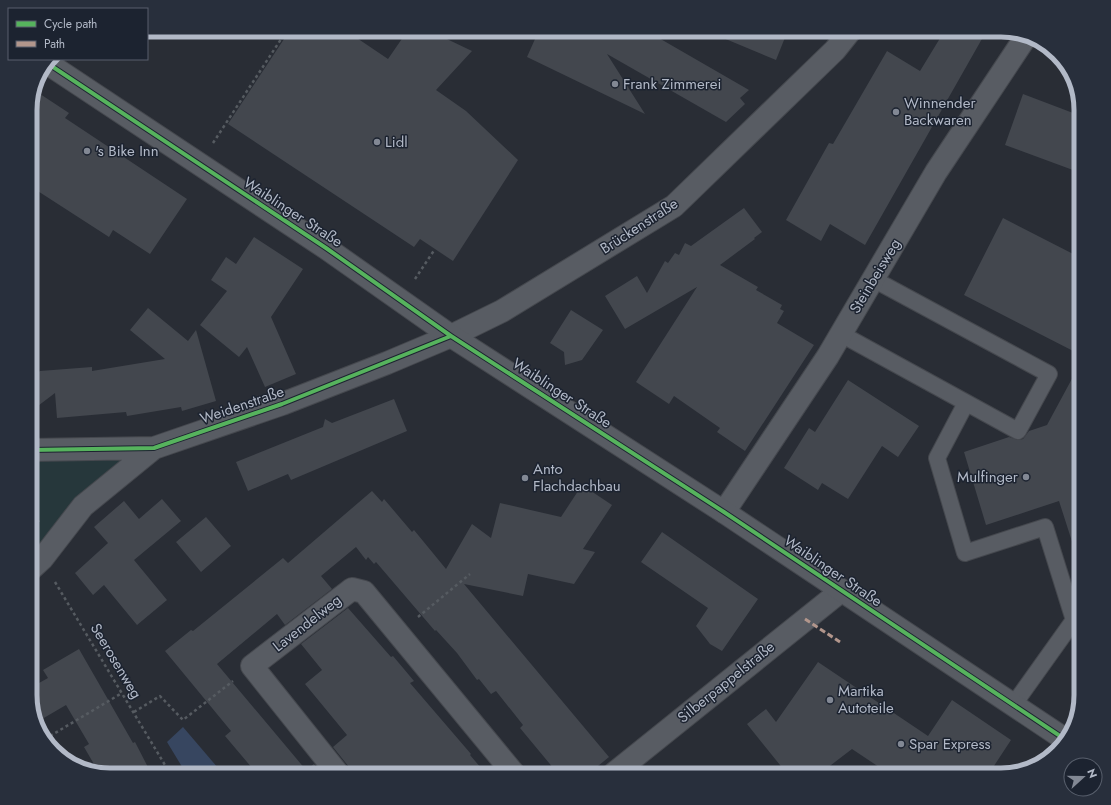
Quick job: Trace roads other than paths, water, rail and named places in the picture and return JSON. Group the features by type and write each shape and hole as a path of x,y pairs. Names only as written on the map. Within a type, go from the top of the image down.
{"street":[{"name":"Brückenstraße","path":"451,336 502,311 674,206 829,55 845,37"},
{"name":"Steinbeisweg","path":"724,512 840,334 936,172 1023,41"},
{"name":"Waiblinger Straße","path":"51,67 326,248 451,336 724,512 1061,736"},
{"name":"Weidenstraße","path":"37,450 154,448 282,404 451,336"},
{"path":"37,564 83,506 154,448"},
{"name":"Lavendelweg","path":"333,768 252,666 352,589 364,592 509,768"},
{"name":"Silberpappelstraße","path":"621,768 841,591"}],"lane":[{"path":"840,334 1018,431 1049,374 873,279"},
{"path":"966,403 937,458 964,553 1045,527 1074,608"},
{"path":"1014,704 1074,624"}],"water":[{"path":"183,727 218,768 183,768 167,742"}],"place":[{"name":"Frank Zimmerei","path":"615,84"},
{"name":"Winnender Backwaren","path":"896,112"},
{"name":"Lidl","path":"377,142"},
{"name":"'s Bike Inn","path":"87,151"},
{"name":"Mulfinger","path":"1026,477"},
{"name":"Anto Flachdachbau","path":"525,478"},
{"name":"Martika Autoteile","path":"830,700"},
{"name":"Spar Express","path":"901,744"}]}
